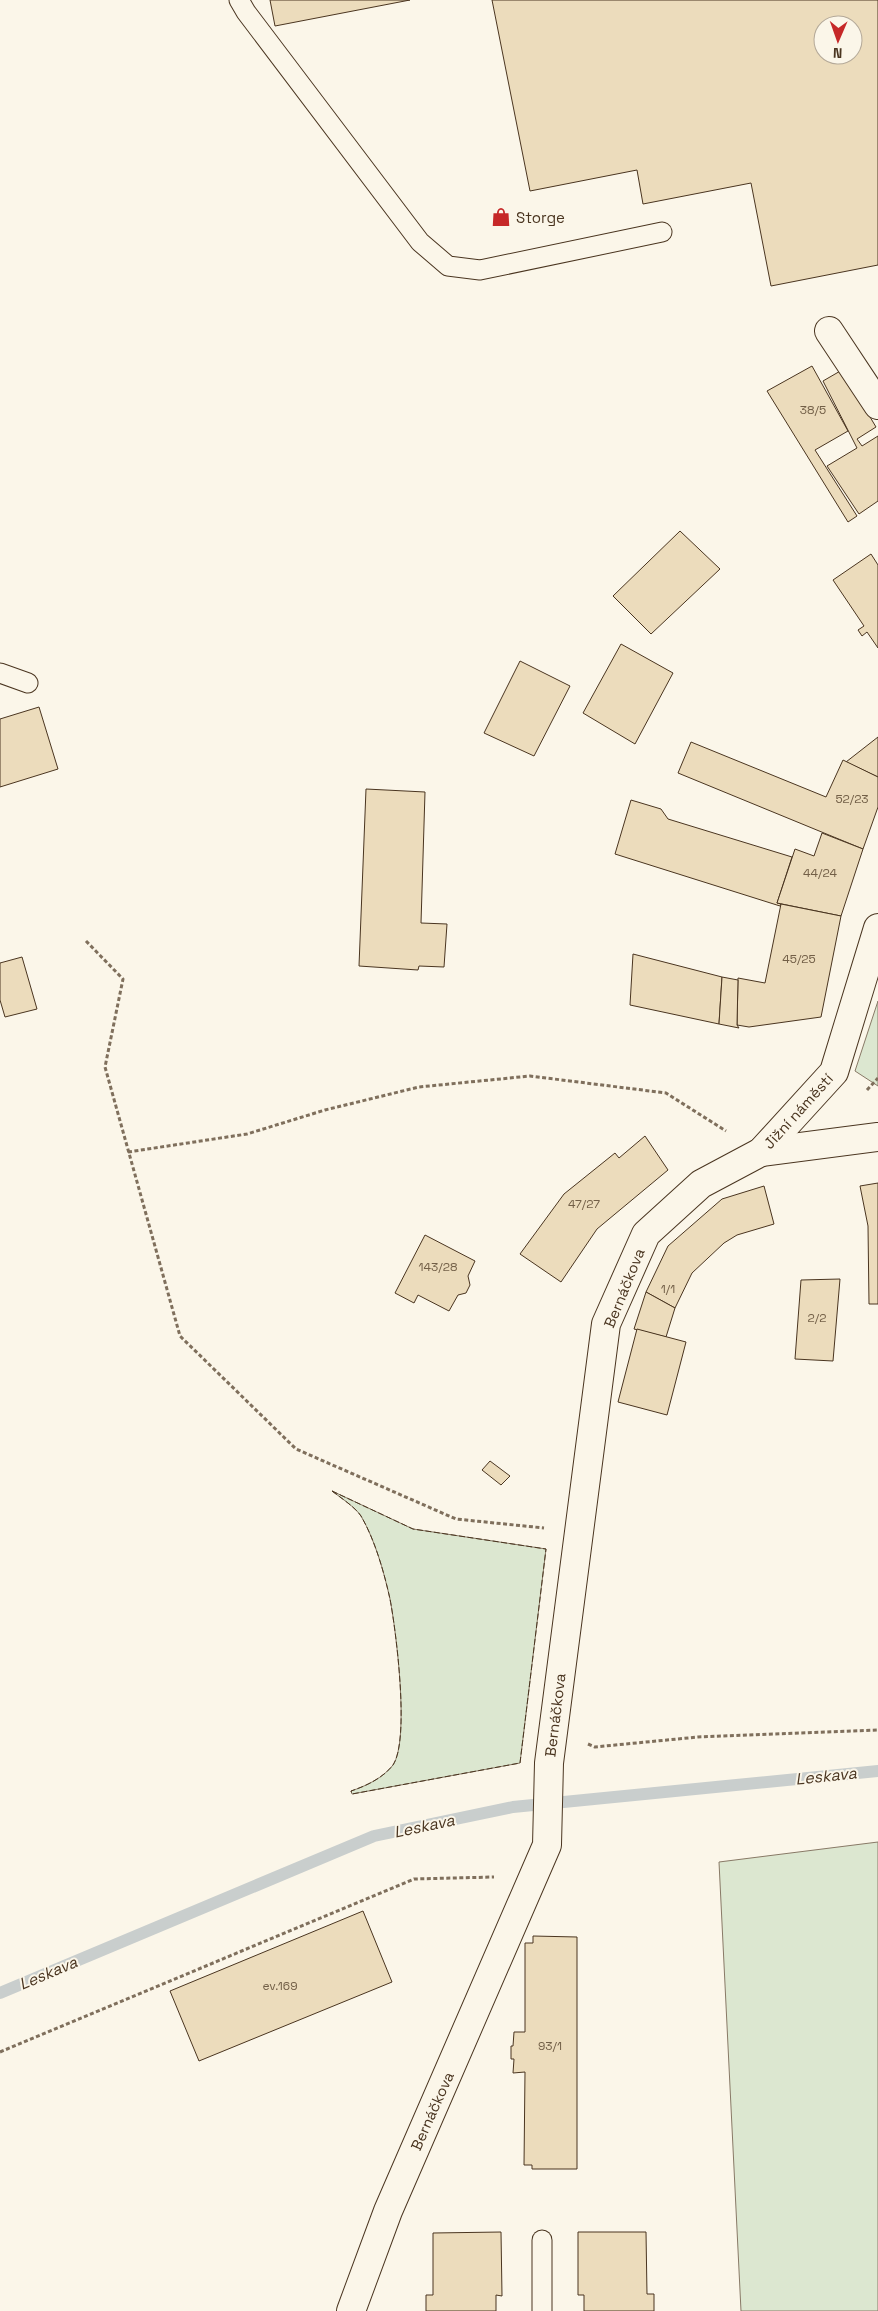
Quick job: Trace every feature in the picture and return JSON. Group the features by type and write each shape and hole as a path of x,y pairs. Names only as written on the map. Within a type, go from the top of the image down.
{"street":[{"path":"829,331 878,405"},
{"name":"Jižní náměstí","path":"761,1152 834,1072 878,928"},
{"name":"Jižní náměstí","path":"761,1152 878,1137"},
{"name":"Bernáčkova","path":"351,2311 388,2211 535,1877 547,1845 549,1763 606,1324 646,1234 701,1184 761,1152"}],"lane":[{"path":"239,0 246,12 420,242 448,266 480,270 662,232"},
{"path":"0,673 28,683"},
{"path":"542,2240 542,2311"}],"path":[{"path":"86,941 122,979 105,1067 180,1336 296,1449 456,1519 579,1531"},
{"path":"128,1152 247,1134 325,1110 419,1087 530,1076 666,1093 761,1152"},
{"path":"553,1730 595,1747 698,1737 878,1730"},
{"path":"0,2052 414,1879 535,1877"}],"green space":[{"path":"878,1001 878,1086 855,1071"},
{"path":"332,1491 413,1529 546,1549 520,1763 352,1794 351,1791 374,1781 393,1765 398,1752 401,1733 400,1684 390,1599 375,1546 361,1516"},
{"path":"878,1842 878,2311 741,2311 719,1862"}],"building":[{"path":"270,0 410,0 275,26"},
{"path":"492,0 878,0 878,265 771,286 751,183 643,204 637,170 530,191"},
{"path":"812,366 848,431 815,450 857,516 848,522 767,391"},
{"path":"842,370 876,427 857,439 862,446 878,436 878,501 859,514 827,466 857,448 823,381"},
{"path":"680,531 720,569 651,634 613,596"},
{"path":"871,554 878,565 878,648 867,632 862,636 858,630 864,626 833,580"},
{"path":"621,644 673,673 635,744 583,713"},
{"path":"520,661 570,686 534,756 484,733"},
{"path":"39,707 58,769 0,787 0,719"},
{"path":"878,737 878,777 846,762"},
{"path":"691,742 826,797 843,760 878,777 878,807 863,849 678,773"},
{"path":"366,789 425,792 421,923 447,924 444,967 419,966 418,970 359,966"},
{"path":"631,800 661,809 668,819 792,857 777,903 781,904 780,906 615,854"},
{"path":"822,833 863,849 841,916 777,903 795,849 814,856"},
{"path":"781,904 841,916 821,1017 749,1027 737,1025 738,978 765,983"},
{"path":"633,954 722,977 719,1024 630,1005"},
{"path":"22,957 37,1009 5,1017 0,1000 0,963"},
{"path":"722,977 738,980 737,1025 739,1028 719,1024"},
{"path":"645,1136 668,1170 597,1229 561,1282 520,1254 564,1194 615,1153 619,1158"},
{"path":"878,1183 878,1304 869,1304 868,1226 860,1186"},
{"path":"764,1186 774,1224 737,1235 724,1243 692,1273 675,1308 646,1292 668,1246 722,1199"},
{"path":"425,1235 475,1261 468,1276 470,1285 466,1293 458,1295 449,1311 418,1295 414,1303 395,1293"},
{"path":"840,1279 833,1361 795,1359 801,1280"},
{"path":"646,1292 675,1308 666,1337 634,1329"},
{"path":"637,1329 686,1342 667,1415 618,1402"},
{"path":"490,1461 510,1476 501,1485 482,1470"},
{"path":"363,1911 392,1982 199,2061 170,1991"},
{"path":"533,1936 577,1937 577,2169 532,2169 532,2165 524,2165 525,2072 513,2073 514,2059 511,2059 511,2046 513,2046 514,2032 525,2032 525,1943 533,1943"},
{"path":"501,2232 502,2296 496,2295 496,2311 426,2311 426,2295 433,2295 433,2233"},
{"path":"578,2232 646,2232 647,2294 654,2294 654,2311 584,2311 584,2295 578,2295"}],"waterway":[{"name":"Leskava","path":"0,1993 374,1836 513,1807 878,1771"}],"fence":[{"path":"332,1491 413,1529 546,1549 520,1763 352,1794 351,1791 374,1781 393,1765 398,1752 401,1733 400,1684 390,1599 375,1546 361,1516 332,1491"}],"place":[{"name":"Storge","path":"501,217"}]}
